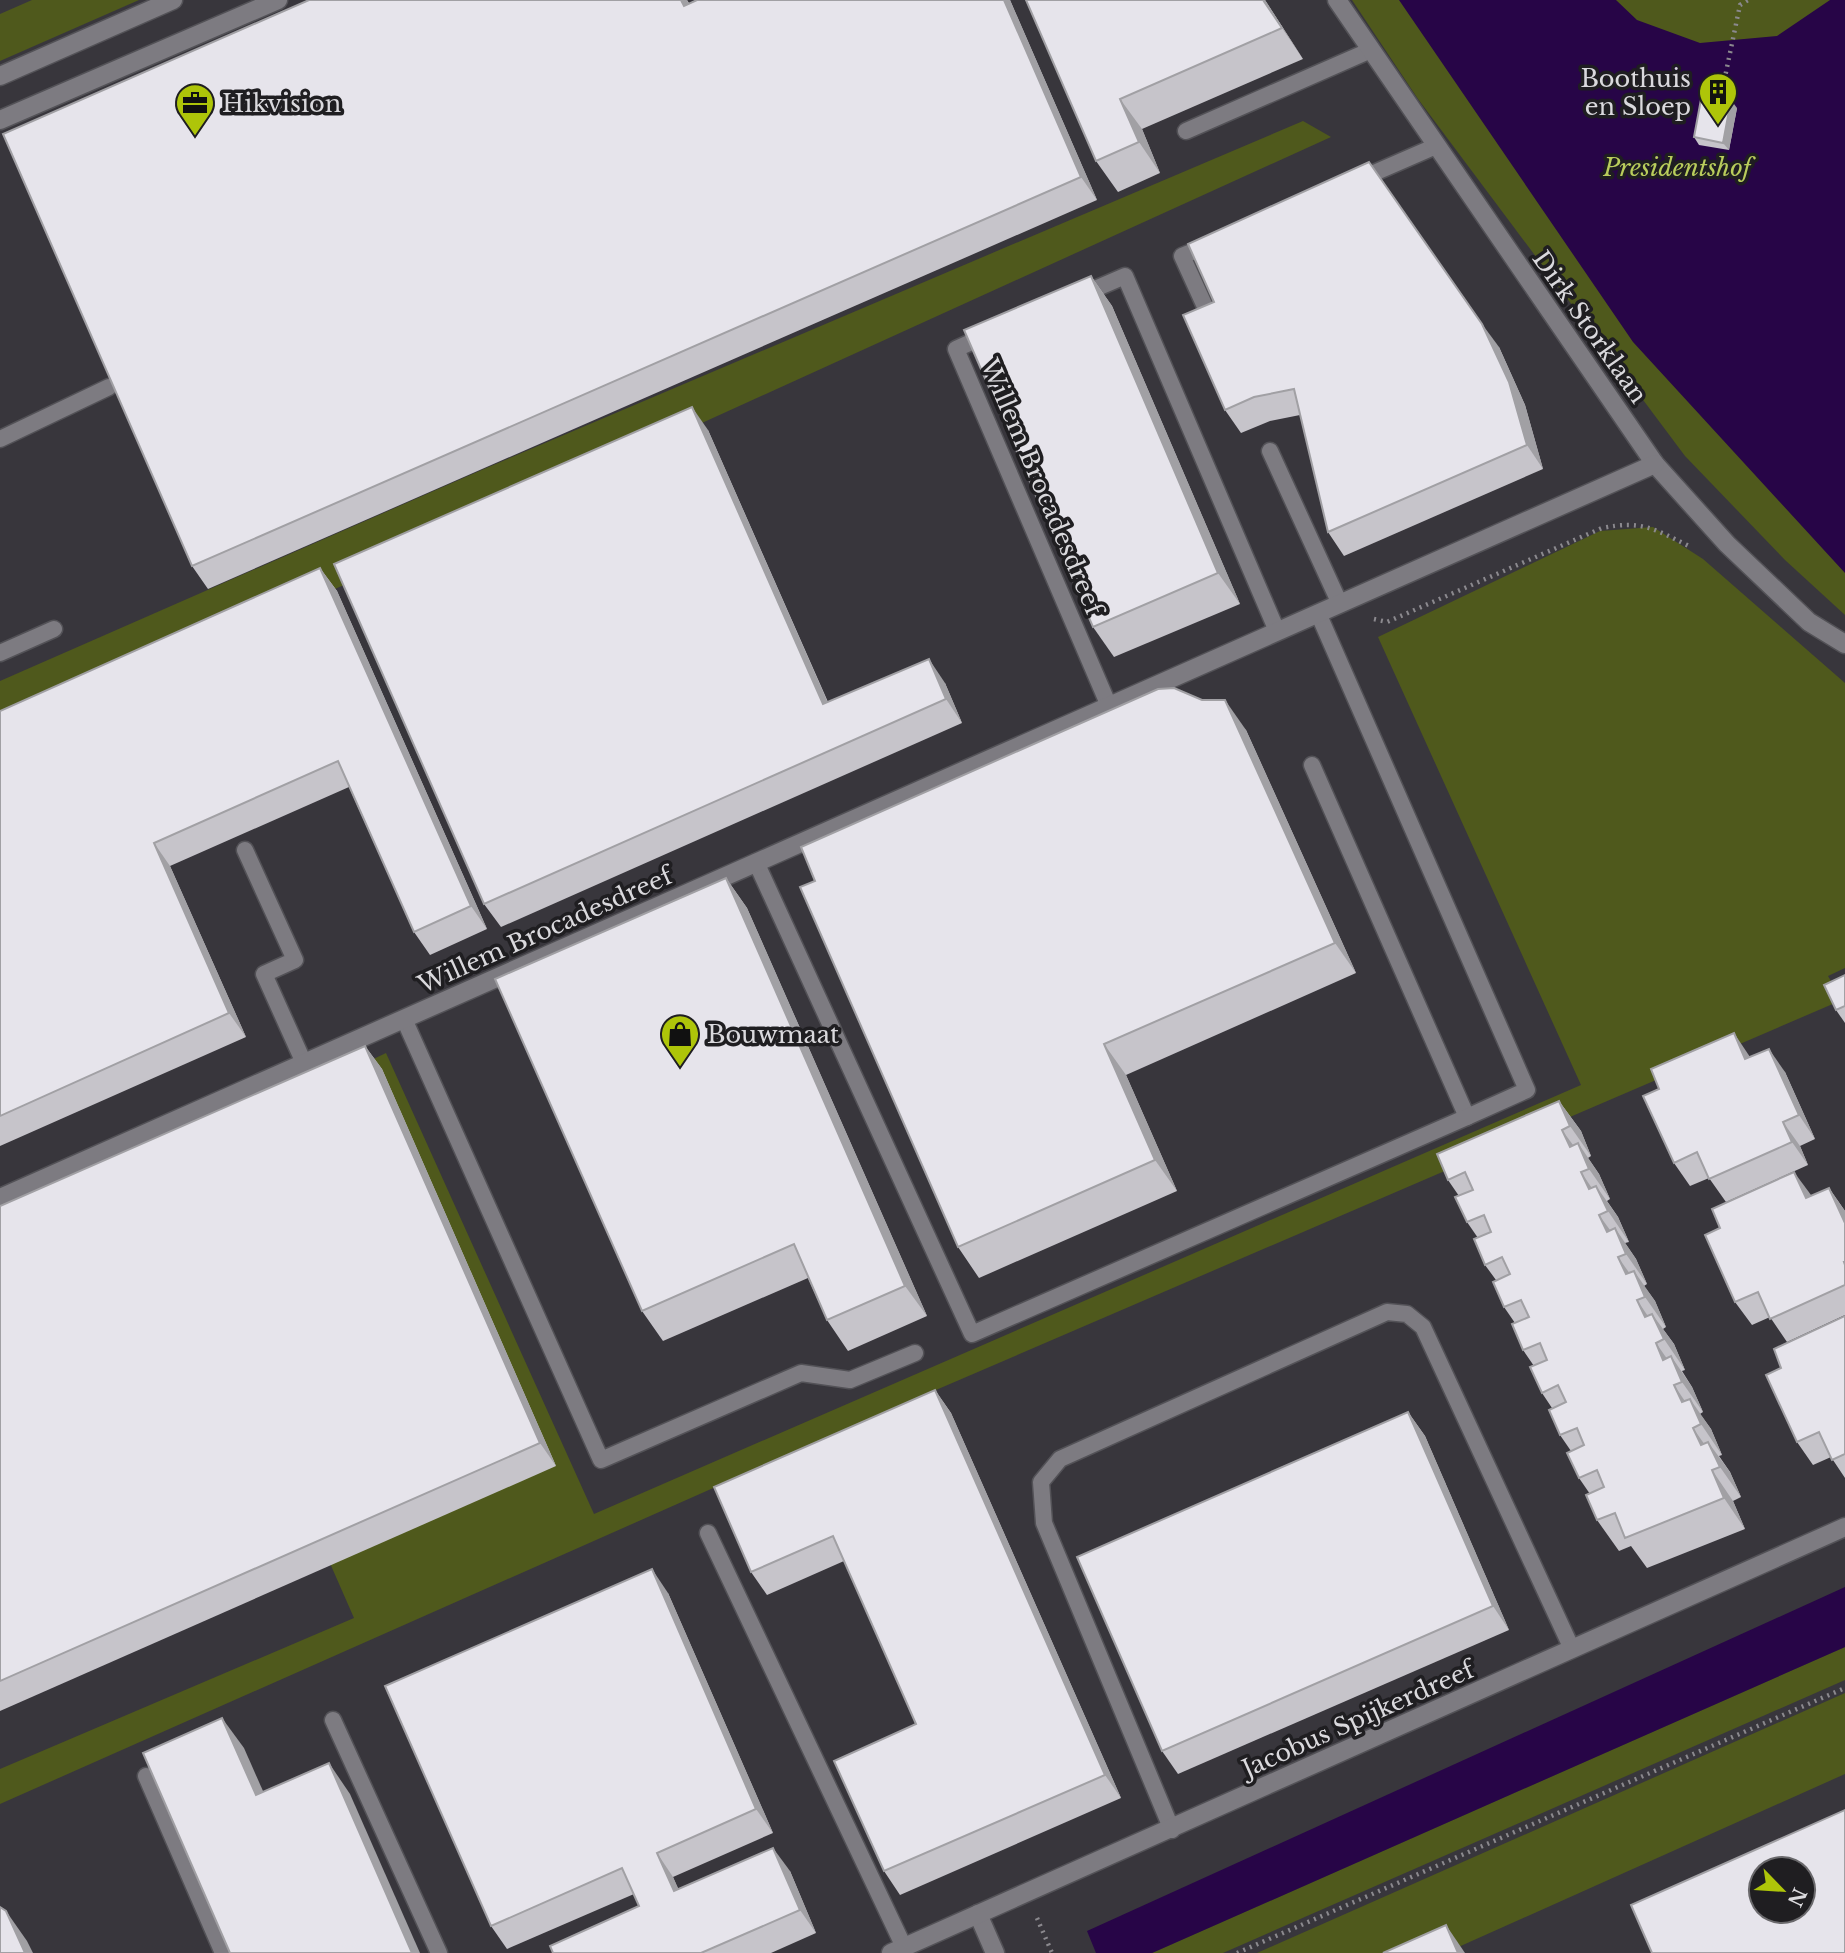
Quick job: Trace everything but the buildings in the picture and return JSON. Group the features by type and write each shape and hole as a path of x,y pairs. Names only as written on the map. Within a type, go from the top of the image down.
{"street":[{"path":"0,76 173,0"},
{"path":"0,120 278,0"},
{"name":"Dirk Storklaan","path":"1338,0 1655,464 1727,544 1809,622 1845,644"},
{"name":"Willem Brocadesdreef","path":"0,1198 1655,464"},
{"name":"Jacobus Spijkerdreef","path":"897,1950 1172,1830 1845,1527"},
{"path":"978,1914 995,1953"}],"lane":[{"path":"1186,131 1371,50"},
{"path":"1347,185 1436,146"},
{"path":"1212,322 1182,256 1220,240"},
{"path":"1064,302 1125,276 1277,631"},
{"name":"Willem Brocadesdreef","path":"1004,328 956,349 1109,706"},
{"path":"0,439 109,387"},
{"path":"757,862 972,1334 1527,1090 1329,609 1270,451"},
{"path":"0,653 54,629"},
{"path":"1312,765 1466,1117"},
{"path":"245,850 295,960 264,974 304,1063"},
{"path":"404,1019 601,1460 801,1373 850,1380 915,1353"},
{"path":"1172,1830 1044,1523 1041,1482 1060,1459 1085,1447 1387,1312 1407,1314 1423,1327 1572,1649"},
{"path":"708,1533 897,1950"},
{"path":"333,1720 439,1953"},
{"path":"146,1776 223,1953"}],"path":[{"path":"1719,107 1730,41 1740,5 1748,0"},
{"path":"1329,609 1387,622 1602,528 1627,523 1646,524 1698,551"},
{"path":"1237,1953 1845,1688"},
{"path":"1027,1894 1052,1953"}],"green space":[{"path":"32,0 139,0 0,61 0,14"},
{"name":"Presidentshof","path":"1352,0 1845,0 1845,615 1785,560 1685,456 1418,99"},
{"path":"1303,121 1331,137 361,578 0,729 0,681 484,469"},
{"path":"1653,527 1703,559 1845,683 1845,968 1828,976 1842,1000 894,1408 0,1804 0,1769 354,1618 155,1164 386,1053 594,1514 1581,1085 1378,637 1600,531"},
{"path":"1845,1647 1845,1680 1223,1953 1152,1953"},
{"path":"1845,1693 1845,1774 1445,1953 1257,1953"}],"shaded area":[{"name":"Presidentshof","path":"1399,0 1616,0 1637,20 1700,43 1777,36 1830,0 1845,0 1845,573 1633,342"},
{"path":"1845,1587 1845,1647 1152,1953 1096,1953 1087,1931"}],"place":[{"name":"Boothuis en Sloep","path":"1718,126"},
{"name":"Hikvision","path":"195,137"},
{"name":"Bouwmaat","path":"680,1068"}]}
